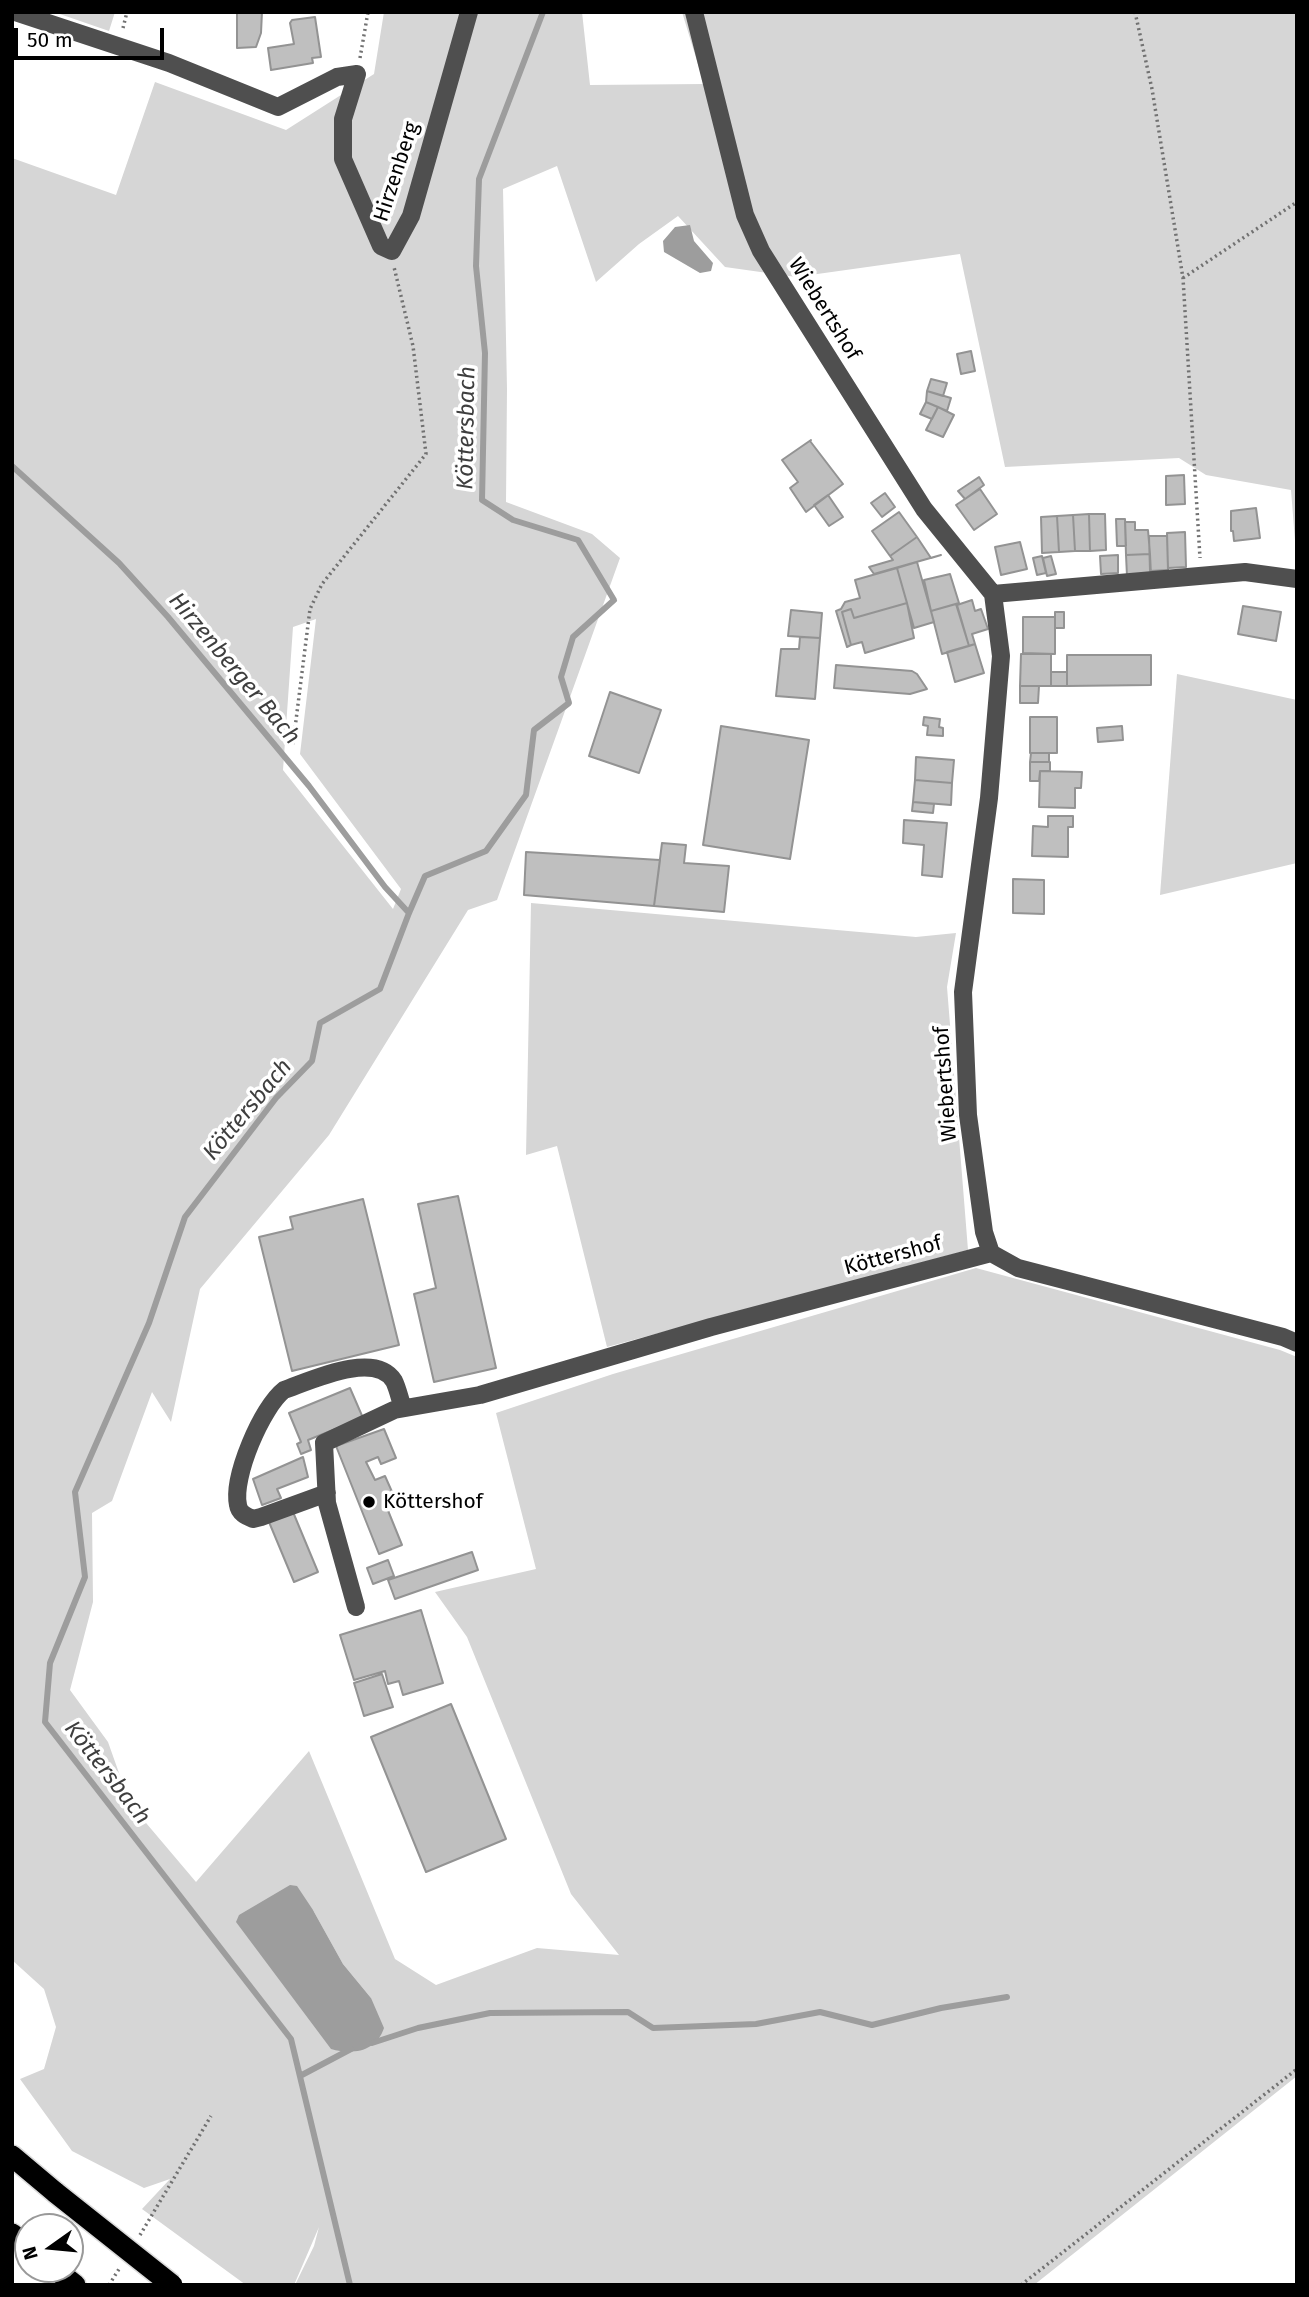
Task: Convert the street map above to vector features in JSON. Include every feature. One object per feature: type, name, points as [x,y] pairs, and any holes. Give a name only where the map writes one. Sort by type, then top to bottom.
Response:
[{"type":"highway","points":[[12,2157],[172,2285]]},
{"type":"street","points":[[15,12],[169,63],[278,107],[337,76],[357,74]]},
{"type":"street","name":"Hirzenberg","points":[[357,74],[343,118],[343,159],[381,246],[392,251],[411,216],[469,12]]},
{"type":"street","name":"Wiebertshof","points":[[694,12],[745,215],[761,251],[924,509],[993,593],[1001,656],[989,798],[963,992],[968,1115],[984,1233],[991,1253]]},
{"type":"street","points":[[993,593],[1245,572],[1297,579]]},
{"type":"street","points":[[991,1253],[1018,1268],[1283,1337],[1297,1343]]},
{"type":"street","name":"Köttershof","points":[[356,1607],[327,1503],[324,1443],[394,1410],[480,1395],[711,1327],[991,1253]]},
{"type":"street","points":[[327,1493],[253,1519],[241,1512],[237,1487],[251,1441],[277,1396],[284,1390],[340,1371],[368,1367],[379,1369],[394,1381],[402,1408]]},
{"type":"path","points":[[357,74],[368,12]]},
{"type":"path","points":[[1135,12],[1152,89],[1183,278],[1201,577]]},
{"type":"path","points":[[1183,278],[1297,202]]},
{"type":"path","points":[[293,744],[310,610],[323,584],[426,454],[413,346],[395,278],[392,251]]},
{"type":"path","points":[[1021,2285],[1297,2069]]},
{"type":"path","points":[[142,2231],[211,2116]]},
{"type":"shaded area","points":[[54,12],[115,12],[109,31]]},
{"type":"shaded area","points":[[384,12],[582,12],[590,85],[704,84],[682,12],[1297,12],[1297,566],[1291,490],[1206,475],[1179,458],[1005,467],[960,254],[796,277],[725,267],[678,216],[639,244],[596,282],[557,166],[503,189],[506,502],[592,534],[620,558],[497,900],[468,910],[329,1135],[200,1289],[171,1422],[152,1392],[112,1501],[92,1513],[93,1602],[70,1690],[108,1742],[130,1804],[196,1882],[309,1751],[395,1959],[436,1985],[537,1948],[619,1955],[571,1894],[467,1637],[435,1592],[536,1569],[496,1413],[613,1374],[976,1268],[1280,1350],[1297,1357],[1297,2076],[1034,2285],[295,2285],[314,2246],[319,2227],[294,2285],[246,2285],[142,2209],[170,2179],[144,2188],[72,2151],[20,2079],[44,2069],[56,2027],[44,1989],[12,1960],[12,158],[116,195],[155,82],[286,130],[374,74]],"holes":[[[316,619],[300,754],[401,889],[393,909],[283,770],[293,627]],[[313,1910],[343,1964],[371,1998],[347,2053]]]},
{"type":"shaded area","points":[[690,225],[694,241],[713,263],[711,271],[700,273],[664,252],[663,241],[675,227]]},
{"type":"shaded area","points":[[1177,674],[1297,700],[1297,863],[1160,895]]},
{"type":"shaded area","points":[[531,903],[916,937],[956,933],[947,987],[968,1250],[607,1347],[557,1146],[526,1155]]},
{"type":"shaded area","points":[[290,1885],[297,1886],[343,1964],[371,1998],[384,2028],[370,2047],[347,2052],[331,2049],[236,1922],[239,1915]]},
{"type":"building","points":[[237,12],[262,12],[261,33],[256,47],[237,48]]},
{"type":"building","points":[[315,17],[321,57],[312,58],[313,63],[271,70],[268,48],[294,44],[290,23],[292,20]]},
{"type":"building","points":[[971,351],[975,371],[961,374],[957,354]]},
{"type":"building","points":[[931,379],[947,383],[943,396],[927,391]]},
{"type":"building","points":[[927,391],[951,398],[947,411],[926,402]]},
{"type":"building","points":[[926,402],[938,407],[932,419],[920,414]]},
{"type":"building","points":[[938,407],[954,415],[943,437],[926,430]]},
{"type":"building","points":[[811,440],[843,484],[806,512],[790,488],[798,482],[782,460]]},
{"type":"building","points":[[1184,475],[1185,504],[1166,505],[1166,476]]},
{"type":"building","points":[[979,477],[984,485],[965,499],[958,491]]},
{"type":"building","points":[[980,489],[997,514],[974,530],[956,505]]},
{"type":"building","points":[[885,493],[895,507],[882,517],[871,503]]},
{"type":"building","points":[[828,495],[843,517],[829,526],[814,505]]},
{"type":"building","points":[[1256,508],[1260,538],[1234,541],[1231,511]]},
{"type":"building","points":[[899,512],[917,537],[890,556],[872,531]]},
{"type":"building","points":[[1089,514],[1105,514],[1106,550],[1090,551]]},
{"type":"building","points":[[1089,514],[1090,551],[1075,551],[1073,515]]},
{"type":"building","points":[[1073,515],[1075,551],[1059,552],[1057,516]]},
{"type":"building","points":[[1057,516],[1059,552],[1042,553],[1041,517]]},
{"type":"building","points":[[1116,519],[1125,519],[1126,546],[1117,546]]},
{"type":"building","points":[[1125,522],[1135,522],[1135,530],[1148,530],[1150,554],[1126,555]]},
{"type":"building","points":[[1185,532],[1186,567],[1168,568],[1167,533]]},
{"type":"building","points":[[1149,536],[1167,536],[1168,570],[1150,571]]},
{"type":"building","points":[[917,537],[931,558],[874,574],[869,567],[893,560],[890,556]]},
{"type":"building","points":[[1020,542],[1027,569],[1001,575],[995,547]]},
{"type":"building","points":[[1150,554],[1151,575],[1127,576],[1126,555]]},
{"type":"building","points":[[1118,555],[1118,573],[1101,574],[1100,556]]},
{"type":"building","points":[[1042,556],[1046,573],[1037,575],[1033,558]]},
{"type":"building","points":[[1051,556],[1056,574],[1047,576],[1043,558]]},
{"type":"building","points":[[917,562],[934,622],[914,628],[897,568]]},
{"type":"building","points":[[897,568],[907,603],[854,618],[851,609],[842,612],[851,645],[847,647],[836,611],[841,609],[845,602],[860,598],[855,580]]},
{"type":"building","points":[[950,574],[959,603],[931,611],[924,580]]},
{"type":"building","points":[[972,600],[975,611],[981,609],[988,629],[972,634],[975,644],[969,646],[957,605]]},
{"type":"building","points":[[907,603],[914,638],[865,653],[862,642],[851,645],[842,612],[851,609],[854,618]]},
{"type":"building","points":[[956,604],[969,646],[942,654],[931,611]]},
{"type":"building","points":[[1243,606],[1281,612],[1276,641],[1238,634]]},
{"type":"building","points":[[791,610],[822,613],[820,638],[788,636]]},
{"type":"building","points":[[1055,612],[1064,612],[1064,628],[1055,628]]},
{"type":"building","points":[[1023,617],[1055,617],[1055,654],[1023,653]]},
{"type":"building","points":[[800,637],[820,638],[815,699],[776,696],[781,649],[799,649]]},
{"type":"building","points":[[975,644],[984,673],[955,682],[947,652]]},
{"type":"building","points":[[1021,654],[1051,654],[1051,686],[1020,686]]},
{"type":"building","points":[[1067,655],[1151,655],[1151,685],[1067,686]]},
{"type":"building","points":[[836,665],[912,671],[927,689],[910,694],[834,688]]},
{"type":"building","points":[[1051,672],[1067,672],[1067,686],[1051,686]]},
{"type":"building","points":[[1020,686],[1039,686],[1038,703],[1020,703]]},
{"type":"building","points":[[610,692],[661,710],[639,773],[589,756]]},
{"type":"building","points":[[924,717],[940,719],[939,727],[943,728],[943,736],[927,735],[928,726],[923,725]]},
{"type":"building","points":[[1030,717],[1057,717],[1057,753],[1030,753]]},
{"type":"building","points":[[721,726],[809,740],[790,859],[703,845]]},
{"type":"building","points":[[1122,726],[1123,740],[1098,742],[1097,728]]},
{"type":"building","points":[[1031,753],[1049,753],[1049,762],[1030,762]]},
{"type":"building","points":[[916,757],[954,760],[952,783],[915,780]]},
{"type":"building","points":[[1030,762],[1050,762],[1050,771],[1040,771],[1039,781],[1030,781]]},
{"type":"building","points":[[1040,771],[1082,772],[1081,788],[1075,788],[1075,808],[1039,807]]},
{"type":"building","points":[[915,780],[952,783],[951,805],[913,802]]},
{"type":"building","points":[[913,802],[934,804],[933,813],[912,811]]},
{"type":"building","points":[[1048,816],[1073,816],[1073,827],[1068,827],[1068,857],[1032,856],[1033,826],[1048,827]]},
{"type":"building","points":[[904,820],[947,823],[942,877],[922,875],[924,845],[903,843]]},
{"type":"building","points":[[662,843],[686,845],[684,863],[729,866],[724,912],[654,906]]},
{"type":"building","points":[[526,852],[660,860],[654,906],[524,895]]},
{"type":"building","points":[[1013,879],[1044,880],[1044,914],[1013,913]]},
{"type":"building","points":[[458,1196],[496,1368],[434,1382],[414,1294],[436,1288],[418,1204]]},
{"type":"building","points":[[363,1199],[399,1345],[292,1371],[259,1237],[293,1229],[290,1217]]},
{"type":"building","points":[[350,1388],[363,1418],[308,1440],[311,1450],[301,1454],[297,1444],[301,1442],[289,1413]]},
{"type":"building","points":[[384,1429],[396,1458],[381,1464],[378,1457],[366,1462],[375,1480],[385,1476],[397,1503],[387,1508],[402,1545],[379,1554],[336,1446]]},
{"type":"building","points":[[303,1457],[308,1477],[277,1489],[281,1498],[262,1505],[253,1479]]},
{"type":"building","points":[[293,1512],[318,1572],[294,1582],[269,1522]]},
{"type":"building","points":[[472,1552],[478,1570],[395,1599],[388,1580]]},
{"type":"building","points":[[388,1560],[394,1576],[373,1584],[367,1568]]},
{"type":"building","points":[[421,1610],[443,1683],[403,1695],[399,1681],[388,1684],[385,1671],[354,1680],[340,1635]]},
{"type":"building","points":[[382,1674],[393,1707],[364,1716],[354,1683]]},
{"type":"building","points":[[451,1704],[506,1839],[426,1872],[371,1737]]},
{"type":"waterway","name":"Köttersbach","points":[[350,2285],[291,2039],[45,1722],[50,1663],[85,1577],[75,1492],[149,1323],[185,1217],[276,1098],[312,1061],[320,1023],[380,989],[425,876],[486,851],[526,795],[534,730],[569,703],[561,677],[573,637],[614,600],[578,540],[513,520],[482,500],[485,353],[476,266],[479,179],[543,12]]},
{"type":"waterway","name":"Hirzenberger Bach","points":[[12,466],[119,563],[168,617],[309,786],[385,887],[409,913]]},
{"type":"waterway","points":[[372,2043],[418,2028],[490,2013],[628,2012],[653,2028],[756,2024],[820,2012],[872,2025],[941,2008],[1007,1997]]},
{"type":"waterway","points":[[300,2076],[351,2049]]},
{"type":"place","name":"Köttershof","points":[[369,1502]]}]
